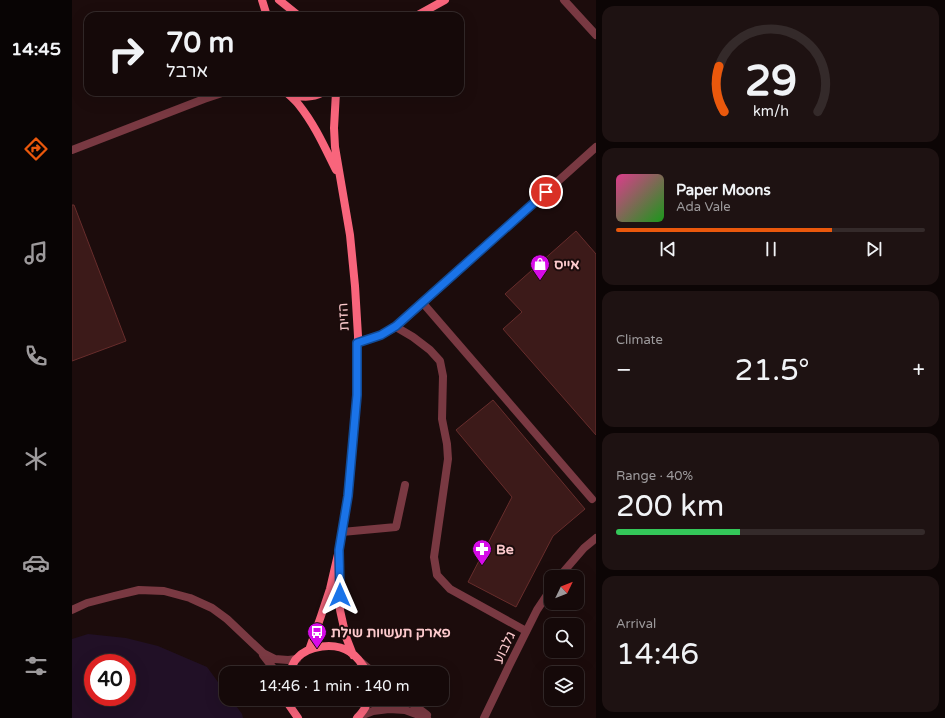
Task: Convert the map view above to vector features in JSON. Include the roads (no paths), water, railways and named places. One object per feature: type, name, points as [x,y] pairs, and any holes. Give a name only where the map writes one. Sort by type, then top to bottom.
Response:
[{"type":"street","points":[[262,0],[266,12]]},
{"type":"street","points":[[279,0],[294,12]]},
{"type":"street","points":[[423,12],[445,0]]},
{"type":"street","points":[[564,0],[596,35]]},
{"type":"street","points":[[204,99],[209,96]]},
{"type":"street","points":[[72,150],[213,96]]},
{"type":"street","name":"הזית","points":[[291,96],[299,104],[310,121],[340,178]]},
{"type":"street","points":[[301,96],[316,96]]},
{"type":"street","name":"הזית","points":[[309,650],[330,589],[339,550],[348,496],[357,395],[355,293],[350,235],[335,147],[334,128],[336,96]]},
{"type":"street","points":[[357,343],[381,335],[396,326],[596,147]]},
{"type":"street","points":[[422,302],[592,499]]},
{"type":"street","points":[[396,326],[430,350],[440,361],[443,376],[442,419],[447,444],[448,459],[434,557],[437,575],[450,589],[526,631]]},
{"type":"street","points":[[342,532],[396,527],[405,485]]},
{"type":"street","points":[[565,570],[584,548],[596,538]]},
{"type":"street","name":"הזית","points":[[339,550],[340,610],[346,637],[354,655]]},
{"type":"street","points":[[72,610],[87,603],[139,590],[164,591],[190,598],[212,608],[227,619],[264,653],[275,659],[297,659]]},
{"type":"street","name":"גלבוע","points":[[484,718],[526,631],[544,600]]},
{"type":"street","points":[[253,644],[271,666]]},
{"type":"street","points":[[293,666],[297,659],[309,650],[323,646],[337,647],[350,652],[366,666]]},
{"type":"street","points":[[361,662],[363,666]]},
{"type":"street","points":[[289,706],[292,718]]},
{"type":"street","points":[[290,706],[298,718]]},
{"type":"street","points":[[357,718],[366,706]]},
{"type":"street","points":[[415,706],[431,718]]},
{"type":"street","points":[[357,718],[373,711],[389,709],[405,710],[427,718]]},
{"type":"place","name":"אייס","points":[[540,281]]},
{"type":"place","name":"Be","points":[[482,566]]},
{"type":"place","name":"פארק תעשיות שילת","points":[[317,649]]}]
